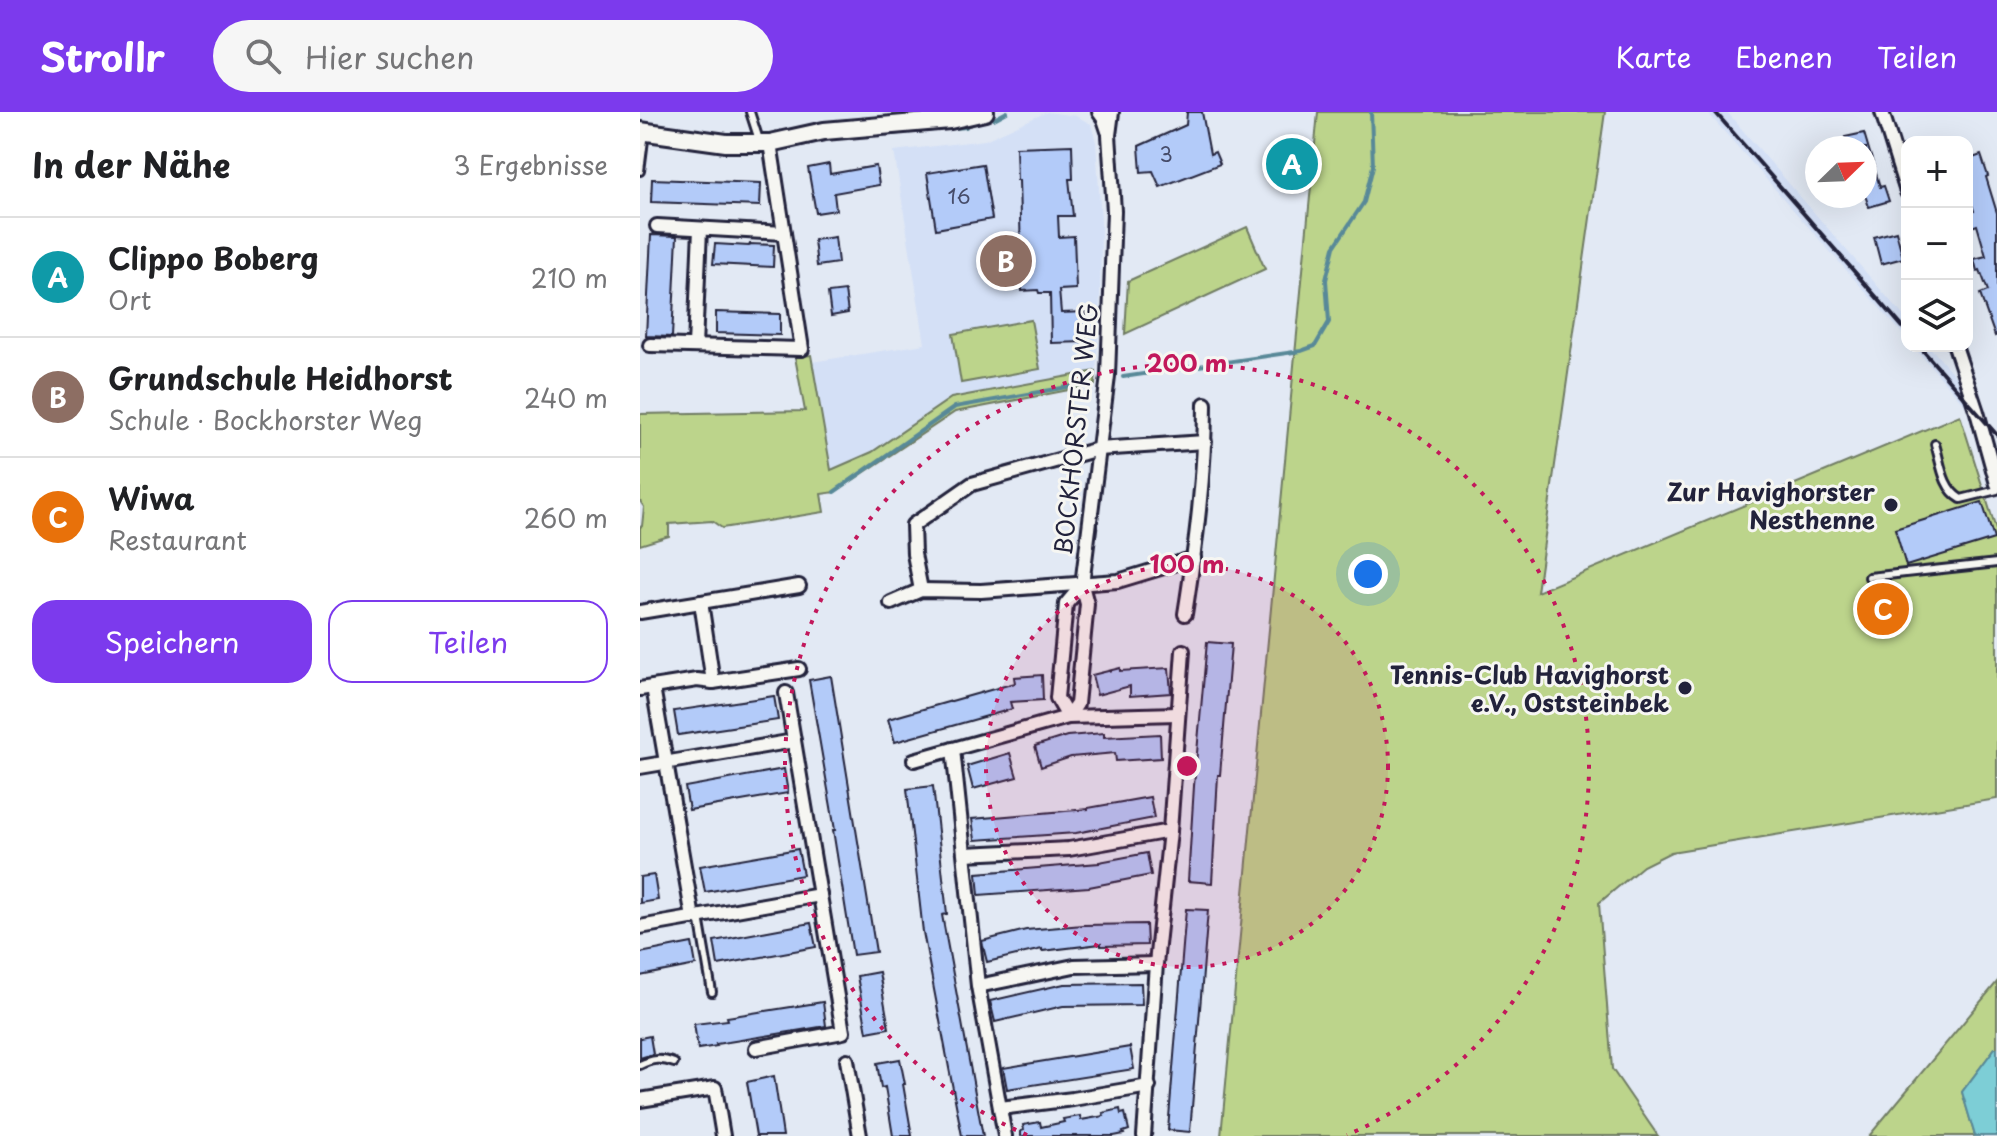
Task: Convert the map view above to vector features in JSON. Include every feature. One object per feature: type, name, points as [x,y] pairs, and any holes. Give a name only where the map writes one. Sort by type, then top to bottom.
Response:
[{"type":"street","points":[[643,132],[726,143],[765,143],[824,131],[950,120],[985,112]]},
{"type":"street","name":"BOCKHORSTER WEG","points":[[1099,112],[1109,135]]},
{"type":"street","name":"BOCKHORSTER WEG","points":[[1082,585],[1066,604],[1057,698],[1068,717],[1077,704],[1087,604],[1082,585],[1108,376],[1114,211],[1109,135],[1112,112]]},
{"type":"street","points":[[1882,112],[1901,173]]},
{"type":"street","points":[[650,345],[802,349],[784,233],[765,143]]},
{"type":"street","points":[[657,226],[784,233]]},
{"type":"street","points":[[695,346],[700,229]]},
{"type":"street","points":[[1957,352],[1997,484]]},
{"type":"street","points":[[1185,614],[1194,558],[1205,442],[1205,404]]},
{"type":"street","points":[[921,590],[914,554],[913,525],[972,484],[1098,449],[1205,442]]},
{"type":"street","points":[[891,603],[921,590],[981,591],[1118,581],[1194,558]]},
{"type":"street","points":[[640,612],[799,586]]},
{"type":"street","points":[[701,602],[713,682]]},
{"type":"street","points":[[1144,1136],[1183,651]]},
{"type":"street","points":[[696,918],[666,763],[646,688],[799,669]]},
{"type":"street","points":[[756,1048],[843,1032],[786,693]]},
{"type":"street","points":[[914,760],[1068,717],[1177,714]]},
{"type":"street","points":[[640,767],[794,741]]},
{"type":"street","points":[[953,749],[978,986],[1005,1136]]},
{"type":"street","points":[[965,854],[1069,849],[1170,831]]},
{"type":"street","points":[[640,927],[820,895]]},
{"type":"street","points":[[978,986],[1074,966],[1156,964]]},
{"type":"street","points":[[847,1060],[860,1136]]},
{"type":"street","points":[[1000,1108],[1149,1086]]},
{"type":"street","points":[[640,1100],[715,1088],[723,1136]]},
{"type":"lane","points":[[750,112],[765,143]]},
{"type":"lane","points":[[640,171],[643,132]]},
{"type":"lane","points":[[1935,444],[1946,484],[1953,494],[1961,499],[1997,490]]},
{"type":"lane","points":[[1869,577],[1997,563]]},
{"type":"lane","points":[[696,918],[712,992]]},
{"type":"lane","points":[[640,1065],[662,1059],[674,1063]]},
{"type":"shaded area","points":[[1047,112],[1076,116],[1091,124],[1096,142],[1101,222],[1096,371],[951,398],[872,452],[831,471],[812,362],[925,344],[894,151],[985,140]]},
{"type":"shaded area","points":[[1707,112],[1727,112],[1805,202],[1805,208],[1810,208],[1901,313],[1901,332]]},
{"type":"shaded area","points":[[1918,352],[1934,352],[1967,390],[1972,413]]},
{"type":"green space","points":[[1318,112],[1605,112],[1537,592],[1960,415],[1997,533],[1997,799],[1671,852],[1643,866],[1599,903],[1612,1069],[1658,1136],[1221,1136]]},
{"type":"green space","points":[[1247,227],[1265,269],[1125,334],[1128,281]]},
{"type":"green space","points":[[1031,320],[1040,369],[961,383],[953,334]]},
{"type":"green space","points":[[811,355],[831,470],[872,452],[951,398],[1096,371],[1095,385],[955,412],[835,492],[821,494],[824,512],[722,528],[712,521],[669,524],[669,536],[640,545],[644,507],[640,501],[640,414],[805,411],[795,357]]},
{"type":"green space","points":[[1997,982],[1997,1048],[1962,1092],[1975,1136],[1869,1136]]},
{"type":"water","points":[[1995,1048],[1997,1136],[1975,1136],[1962,1092]]},
{"type":"building","points":[[1187,112],[1202,112],[1210,154],[1215,152],[1220,164],[1160,187],[1153,171],[1141,172],[1139,146],[1186,125]]},
{"type":"building","points":[[1072,145],[1073,179],[1069,179],[1073,216],[1058,216],[1059,237],[1074,236],[1076,289],[1059,290],[1061,313],[1085,312],[1086,342],[1051,343],[1050,293],[1022,291],[1016,147]]},
{"type":"building","points":[[1287,146],[1302,148],[1298,181],[1283,180]]},
{"type":"building","points":[[1981,155],[1997,213],[1995,336],[1980,294],[1988,291],[1974,259],[1986,256],[1977,225],[1973,226],[1973,158]]},
{"type":"building","points":[[829,164],[830,174],[876,166],[879,185],[834,193],[836,210],[816,213],[808,168]]},
{"type":"building","points":[[983,164],[992,219],[936,229],[927,173]]},
{"type":"building","points":[[1877,177],[1880,187],[1884,186],[1889,201],[1877,205]]},
{"type":"building","points":[[652,179],[761,183],[760,206],[651,202]]},
{"type":"building","points":[[1896,231],[1901,259],[1881,264],[1874,237]]},
{"type":"building","points":[[651,235],[677,236],[672,337],[646,336]]},
{"type":"building","points":[[835,237],[838,263],[817,266],[814,240]]},
{"type":"building","points":[[715,244],[774,245],[773,267],[713,264]]},
{"type":"building","points":[[845,291],[848,313],[831,316],[828,293]]},
{"type":"building","points":[[716,312],[780,314],[780,335],[716,333]]},
{"type":"building","points":[[1982,502],[1994,539],[1906,566],[1895,529]]},
{"type":"building","points":[[1207,642],[1231,644],[1218,775],[1212,883],[1188,881]]},
{"type":"building","points":[[1120,668],[1120,671],[1169,668],[1171,693],[1130,696],[1130,686],[1097,695],[1092,675]]},
{"type":"building","points":[[1042,675],[1043,700],[1010,702],[1012,709],[895,742],[888,719],[1015,683],[1014,677]]},
{"type":"building","points":[[831,676],[876,952],[853,955],[809,680]]},
{"type":"building","points":[[774,696],[778,720],[678,735],[674,711]]},
{"type":"building","points":[[1104,733],[1104,737],[1160,734],[1161,758],[1116,761],[1115,753],[1071,757],[1041,767],[1035,746],[1067,736]]},
{"type":"building","points":[[1010,753],[1017,777],[973,789],[967,766]]},
{"type":"building","points":[[784,769],[788,793],[689,810],[685,787]]},
{"type":"building","points":[[933,786],[947,914],[942,915],[983,1136],[962,1136],[923,932],[907,789]]},
{"type":"building","points":[[1150,797],[1154,818],[1076,833],[975,840],[972,819],[1088,809]]},
{"type":"building","points":[[798,849],[803,875],[705,892],[700,866]]},
{"type":"building","points":[[1147,853],[1151,875],[1089,887],[979,895],[977,873],[1099,863]]},
{"type":"building","points":[[654,875],[658,900],[640,903],[640,877]]},
{"type":"building","points":[[1186,909],[1208,910],[1190,1132],[1168,1130]]},
{"type":"building","points":[[811,923],[816,947],[718,965],[714,941]]},
{"type":"building","points":[[1146,924],[1147,945],[1101,944],[1042,949],[987,962],[982,941],[1026,930]]},
{"type":"building","points":[[692,943],[696,965],[640,976],[640,953]]},
{"type":"building","points":[[879,972],[889,1028],[867,1032],[857,976]]},
{"type":"building","points":[[1141,983],[1142,1005],[1063,1006],[995,1022],[990,1001],[1064,984]]},
{"type":"building","points":[[823,1002],[826,1026],[698,1049],[694,1024]]},
{"type":"building","points":[[650,1036],[653,1054],[640,1058],[640,1038]]},
{"type":"building","points":[[1130,1047],[1134,1069],[1007,1089],[1003,1068]]},
{"type":"building","points":[[900,1059],[912,1136],[893,1136],[885,1087],[881,1088],[877,1063]]},
{"type":"building","points":[[774,1076],[783,1136],[756,1136],[747,1082]]},
{"type":"building","points":[[1120,1109],[1121,1114],[1125,1113],[1129,1130],[1124,1134],[1021,1136],[1023,1125],[1040,1122],[1041,1127],[1080,1116],[1081,1120],[1104,1116],[1103,1113]]},
{"type":"waterway","points":[[994,119],[1007,112]]},
{"type":"waterway","points":[[1123,377],[1301,351],[1315,346],[1329,322],[1326,280],[1334,247],[1364,202],[1373,166],[1371,112]]},
{"type":"waterway","points":[[889,134],[966,127]]},
{"type":"waterway","points":[[834,492],[955,407],[1090,383]]},
{"type":"railway","points":[[1715,112],[1901,325]]},
{"type":"railway","points":[[1924,352],[1997,435]]},
{"type":"place","name":"Clippo Boberg","points":[[1292,164]]},
{"type":"place","name":"Grundschule Heidhorst","points":[[1006,261]]},
{"type":"place","name":"Zur Havighorster Nesthenne","points":[[1891,505]]},
{"type":"place","name":"Wiwa","points":[[1883,609]]},
{"type":"place","name":"Tennis-Club Havighorst e.V., Oststeinbek","points":[[1685,688]]}]
